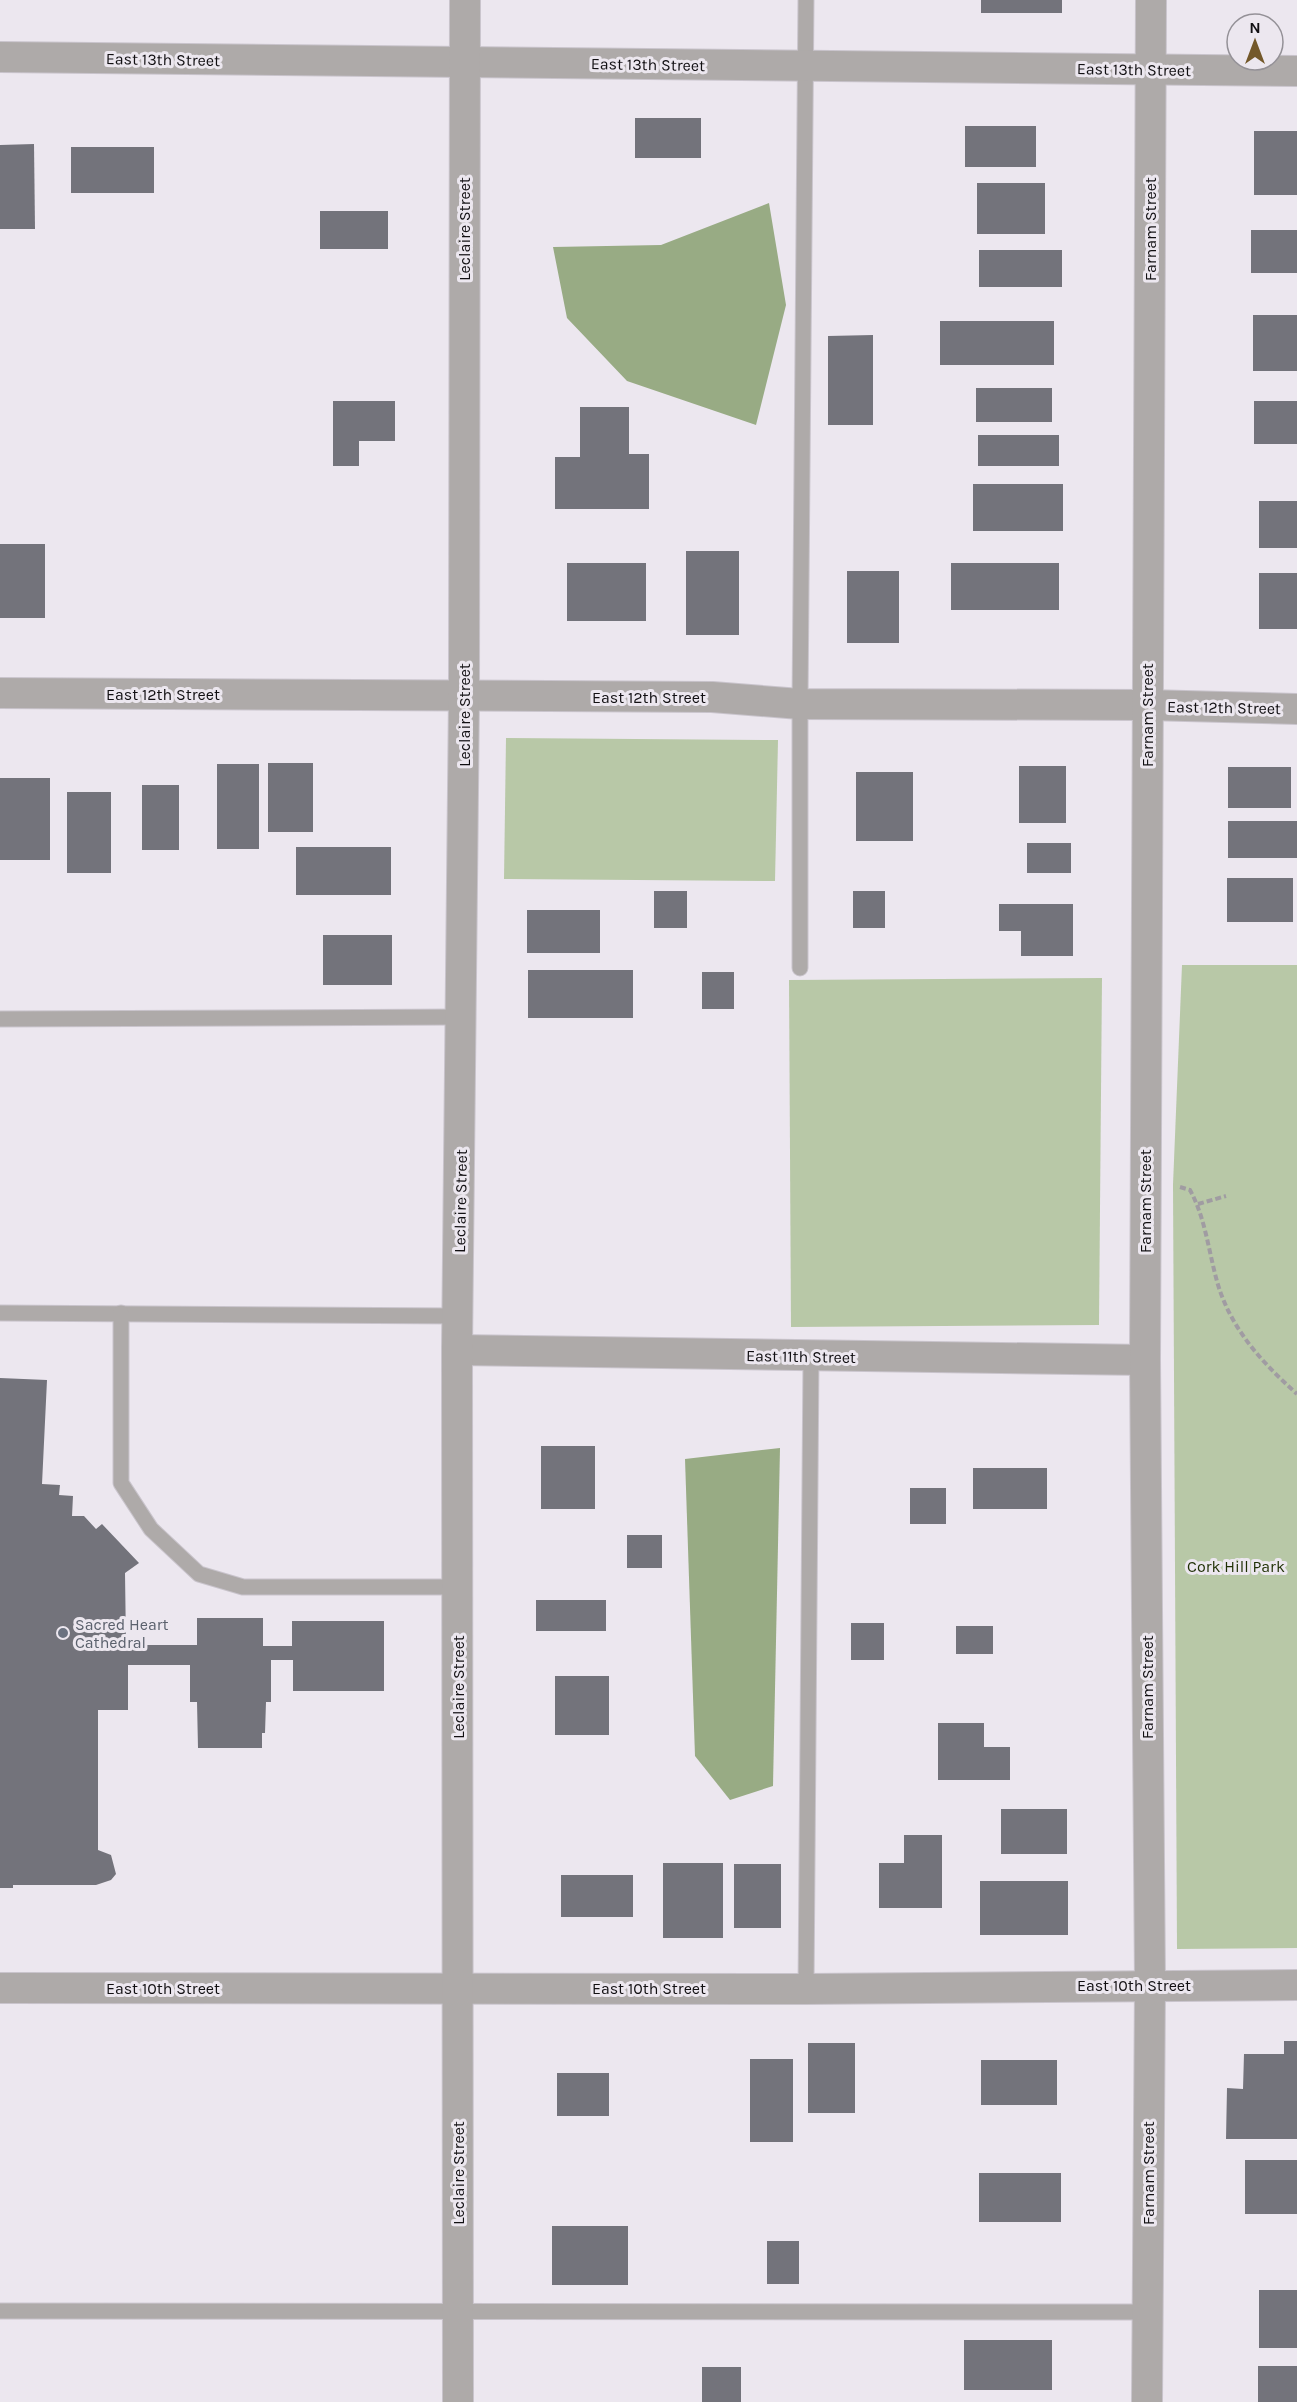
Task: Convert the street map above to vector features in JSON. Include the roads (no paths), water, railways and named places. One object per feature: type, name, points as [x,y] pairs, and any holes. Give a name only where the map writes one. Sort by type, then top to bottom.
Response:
[{"type":"street","name":"Leclaire Street","points":[[458,2402],[457,1350],[464,696],[465,0]]},
{"type":"street","name":"Farnam Street","points":[[1147,2402],[1150,1984],[1145,1360],[1151,0]]},
{"type":"street","name":"East 13th Street","points":[[0,57],[1297,71]]},
{"type":"street","name":"East 12th Street","points":[[0,693],[712,697],[800,704],[1147,705],[1297,709]]},
{"type":"street","name":"East 11th Street","points":[[457,1350],[811,1357],[1145,1360]]},
{"type":"street","name":"East 10th Street","points":[[0,1988],[806,1989],[1297,1984]]},
{"type":"lane","points":[[800,968],[806,0]]},
{"type":"lane","points":[[0,1019],[462,1017]]},
{"type":"lane","points":[[0,1313],[458,1316]]},
{"type":"lane","points":[[121,1313],[121,1483],[150,1528],[199,1574],[243,1587],[458,1587]]},
{"type":"lane","points":[[806,1989],[811,1357]]},
{"type":"lane","points":[[0,2311],[1147,2312]]},
{"type":"place","name":"Sacred Heart Cathedral","points":[[63,1633]]},
{"type":"park label","name":"Cork Hill Park","points":[[1236,1566]]}]
